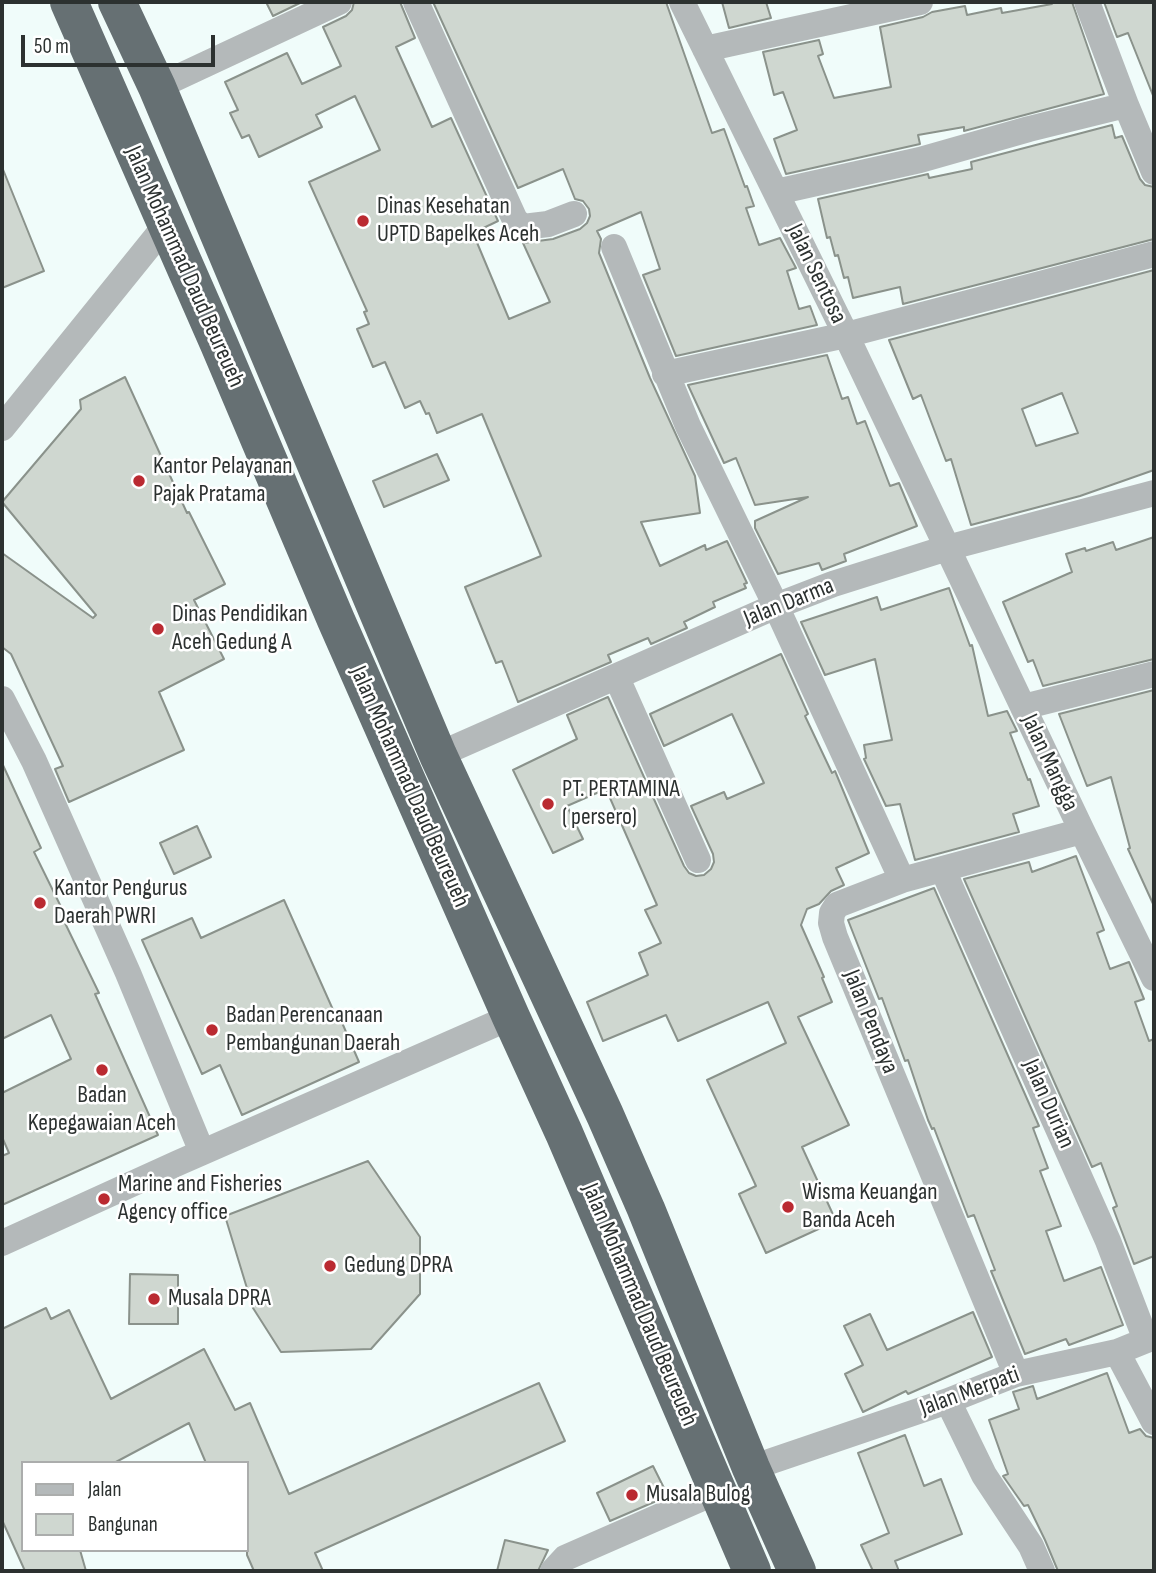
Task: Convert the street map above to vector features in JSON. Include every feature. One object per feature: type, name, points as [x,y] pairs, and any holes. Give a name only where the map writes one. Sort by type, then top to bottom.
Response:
[{"type":"highway","name":"Jalan Mohammad Daud Beureueh","points":[[69,2],[336,620],[564,1133],[752,1571]]},
{"type":"highway","name":"Jalan Mohammad Daud Beureueh","points":[[117,2],[157,88],[438,755],[646,1209],[751,1468],[797,1571]]},
{"type":"street","points":[[157,88],[339,2]]},
{"type":"street","points":[[415,2],[515,220],[523,227],[548,224],[574,214]]},
{"type":"street","name":"Jalan Sentosa","points":[[682,2],[846,335],[947,548]]},
{"type":"street","points":[[705,49],[920,2]]},
{"type":"street","points":[[1087,2],[1154,172]]},
{"type":"street","points":[[776,192],[920,160],[1126,105]]},
{"type":"street","points":[[2,428],[166,225]]},
{"type":"street","points":[[614,247],[666,374],[902,880]]},
{"type":"street","points":[[666,374],[846,335],[1154,254]]},
{"type":"street","name":"Jalan Darma","points":[[438,755],[776,606],[833,584],[947,548],[1154,493]]},
{"type":"street","name":"Jalan Mangga","points":[[947,548],[1154,978]]},
{"type":"street","points":[[1023,707],[1154,674]]},
{"type":"street","points":[[617,678],[698,860]]},
{"type":"street","points":[[2,699],[34,761],[202,1152]]},
{"type":"street","name":"Jalan Pendaya","points":[[1016,1374],[831,923],[832,914],[837,905],[902,880],[1082,831]]},
{"type":"street","name":"Jalan Durian","points":[[943,870],[1150,1339]]},
{"type":"street","points":[[2,1243],[511,1017]]},
{"type":"street","name":"Jalan Merpati","points":[[751,1468],[948,1401],[1016,1374],[1117,1352],[1150,1339]]},
{"type":"street","points":[[1117,1352],[1154,1422]]},
{"type":"street","points":[[948,1401],[984,1475],[1031,1546],[1042,1571]]},
{"type":"street","points":[[553,1571],[565,1558],[718,1491]]},
{"type":"building","points":[[266,2],[302,2],[273,16]]},
{"type":"building","points":[[354,2],[400,2],[415,38],[396,47],[432,127],[451,118],[498,221],[473,233],[509,319],[550,302],[523,243],[553,239],[580,229],[587,223],[589,209],[583,201],[575,199],[563,169],[518,188],[433,2],[666,2],[712,133],[724,129],[745,187],[747,186],[754,206],[746,208],[759,245],[780,238],[796,268],[787,271],[799,309],[810,306],[817,325],[676,356],[643,275],[660,269],[641,212],[597,231],[601,239],[599,253],[650,378],[695,476],[700,513],[641,522],[660,566],[705,545],[706,550],[727,541],[747,583],[744,584],[746,588],[713,602],[715,607],[684,622],[687,628],[651,644],[648,638],[608,655],[611,662],[518,702],[502,661],[496,663],[465,587],[541,556],[482,414],[437,433],[429,413],[426,414],[420,401],[405,408],[385,362],[373,367],[357,329],[369,324],[364,312],[367,311],[309,182],[380,150],[355,96],[316,115],[322,127],[259,157],[249,135],[242,138],[230,113],[238,110],[225,82],[287,53],[302,84],[341,66],[323,27],[346,16],[352,10]]},
{"type":"building","points":[[722,2],[766,2],[771,18],[729,28]]},
{"type":"building","points":[[1051,2],[1072,2],[1104,94],[964,131],[964,127],[918,135],[920,144],[786,174],[774,139],[797,130],[783,92],[774,95],[763,52],[819,40],[823,54],[818,56],[834,98],[891,87],[880,27],[965,6],[967,15],[1001,8],[1002,13],[1052,4]]},
{"type":"building","points":[[1104,2],[1154,2],[1154,98],[1128,33],[1117,37]]},
{"type":"building","points":[[1112,125],[1115,138],[1122,136],[1140,179],[1145,185],[1154,187],[1154,239],[903,304],[900,287],[853,298],[848,277],[844,278],[838,255],[835,256],[830,237],[827,238],[818,199],[928,174],[929,178],[972,169],[971,162]]},
{"type":"building","points":[[2,167],[44,271],[2,288]]},
{"type":"building","points":[[1154,270],[1154,470],[1080,496],[971,525],[951,459],[946,461],[921,395],[913,399],[889,340]],"holes":[[[1062,393],[1078,433],[1036,446],[1022,409]]]},
{"type":"building","points":[[827,355],[842,399],[848,397],[857,424],[865,421],[890,486],[899,483],[917,526],[844,554],[846,561],[822,570],[819,563],[778,574],[755,528],[755,521],[808,497],[755,505],[736,458],[724,463],[688,385]]},
{"type":"building","points":[[125,377],[187,513],[189,512],[225,584],[194,600],[224,659],[159,692],[184,750],[69,802],[55,769],[63,766],[11,654],[2,647],[2,553],[93,618],[96,615],[2,502],[81,409],[80,400]]},
{"type":"building","points":[[437,454],[449,480],[384,507],[373,481]]},
{"type":"building","points":[[1154,537],[1154,659],[1043,686],[1033,660],[1028,662],[1003,602],[1072,572],[1066,554],[1113,542],[1116,550]]},
{"type":"building","points":[[949,588],[970,646],[972,645],[988,716],[1007,711],[1017,731],[1010,733],[1039,806],[1013,814],[1019,832],[915,860],[900,804],[886,806],[864,759],[864,745],[892,740],[875,659],[825,675],[801,622],[877,597],[881,610]]},
{"type":"building","points":[[781,654],[808,714],[805,716],[832,773],[835,771],[869,853],[836,868],[844,885],[831,891],[819,904],[807,909],[801,925],[832,1002],[798,1017],[849,1125],[802,1147],[836,1221],[766,1253],[739,1194],[756,1186],[707,1080],[786,1043],[768,1002],[678,1041],[666,1015],[603,1041],[587,1002],[648,975],[639,953],[661,943],[645,910],[657,905],[606,789],[567,806],[583,839],[553,853],[513,770],[577,739],[567,715],[608,697],[684,866],[689,873],[704,875],[714,862],[713,854],[691,806],[724,792],[727,799],[764,783],[732,714],[664,746],[650,714]]},
{"type":"building","points":[[1154,690],[1154,906],[1128,849],[1130,848],[1111,777],[1087,786],[1059,714]]},
{"type":"building","points":[[2,763],[41,848],[34,852],[67,919],[64,921],[99,993],[95,994],[158,1135],[2,1205],[2,1156],[9,1153],[2,1137],[2,1093],[71,1059],[51,1015],[2,1039]]},
{"type":"building","points":[[197,826],[211,857],[174,874],[160,843]]},
{"type":"building","points":[[1076,856],[1104,930],[1097,933],[1110,969],[1129,962],[1144,999],[1135,1002],[1149,1041],[1154,1039],[1154,1256],[1134,1264],[1113,1208],[1117,1206],[1101,1163],[1092,1167],[964,879],[1029,862],[1032,872]]},
{"type":"building","points":[[934,888],[1039,1126],[1033,1128],[1048,1168],[1040,1171],[1061,1226],[1046,1231],[1064,1281],[1101,1267],[1123,1325],[1069,1345],[1066,1339],[1025,1354],[991,1271],[995,1270],[974,1215],[968,1217],[934,1128],[932,1129],[928,1120],[908,1060],[905,1061],[882,998],[879,999],[848,920]]},
{"type":"building","points":[[284,900],[359,1062],[242,1115],[220,1065],[202,1074],[142,940],[192,918],[201,938]]},
{"type":"building","name":"Gedung DPRA","points":[[368,1161],[420,1237],[420,1294],[371,1349],[281,1352],[253,1308],[225,1216]]},
{"type":"building","name":"Musala DPRA","points":[[130,1274],[178,1275],[178,1324],[129,1324]]},
{"type":"building","points":[[46,1308],[51,1319],[69,1310],[111,1399],[204,1349],[235,1410],[250,1403],[289,1494],[539,1383],[565,1441],[315,1553],[323,1571],[254,1571],[247,1555],[248,1461],[205,1461],[189,1423],[118,1461],[21,1461],[21,1552],[81,1552],[86,1571],[25,1571],[2,1520],[2,1329]]},
{"type":"building","points":[[973,1312],[992,1357],[908,1394],[906,1391],[863,1412],[845,1374],[863,1365],[844,1326],[870,1314],[887,1350]]},
{"type":"building","points":[[1107,1373],[1129,1433],[1140,1429],[1146,1436],[1154,1438],[1154,1571],[1058,1571],[1028,1505],[1024,1506],[1003,1476],[1008,1474],[989,1420],[1019,1409],[1013,1392],[1033,1386],[1037,1399]]},
{"type":"building","points":[[905,1435],[924,1486],[941,1479],[962,1534],[895,1561],[899,1571],[873,1571],[861,1545],[889,1533],[858,1453]]},
{"type":"building","name":"Musala Bulog","points":[[653,1466],[668,1496],[610,1521],[597,1493]]},
{"type":"building","points":[[505,1540],[548,1550],[538,1571],[497,1571]]},
{"type":"place","name":"Dinas Kesehatan UPTD Bapelkes Aceh","points":[[363,221]]},
{"type":"place","name":"Kantor Pelayanan Pajak Pratama","points":[[139,481]]},
{"type":"place","name":"Dinas Pendidikan Aceh Gedung A","points":[[158,629]]},
{"type":"place","name":"PT. PERTAMINA ( persero)","points":[[548,804]]},
{"type":"place","name":"Kantor Pengurus Daerah PWRI","points":[[40,903]]},
{"type":"place","name":"Badan Perencanaan Pembangunan Daerah","points":[[212,1030]]},
{"type":"place","name":"Badan Kepegawaian Aceh","points":[[102,1070]]},
{"type":"place","name":"Marine and Fisheries Agency office","points":[[104,1199]]},
{"type":"place","name":"Wisma Keuangan Banda Aceh","points":[[788,1207]]},
{"type":"place","name":"Gedung DPRA","points":[[330,1266]]},
{"type":"place","name":"Musala DPRA","points":[[154,1299]]},
{"type":"place","name":"Musala Bulog","points":[[632,1495]]}]
